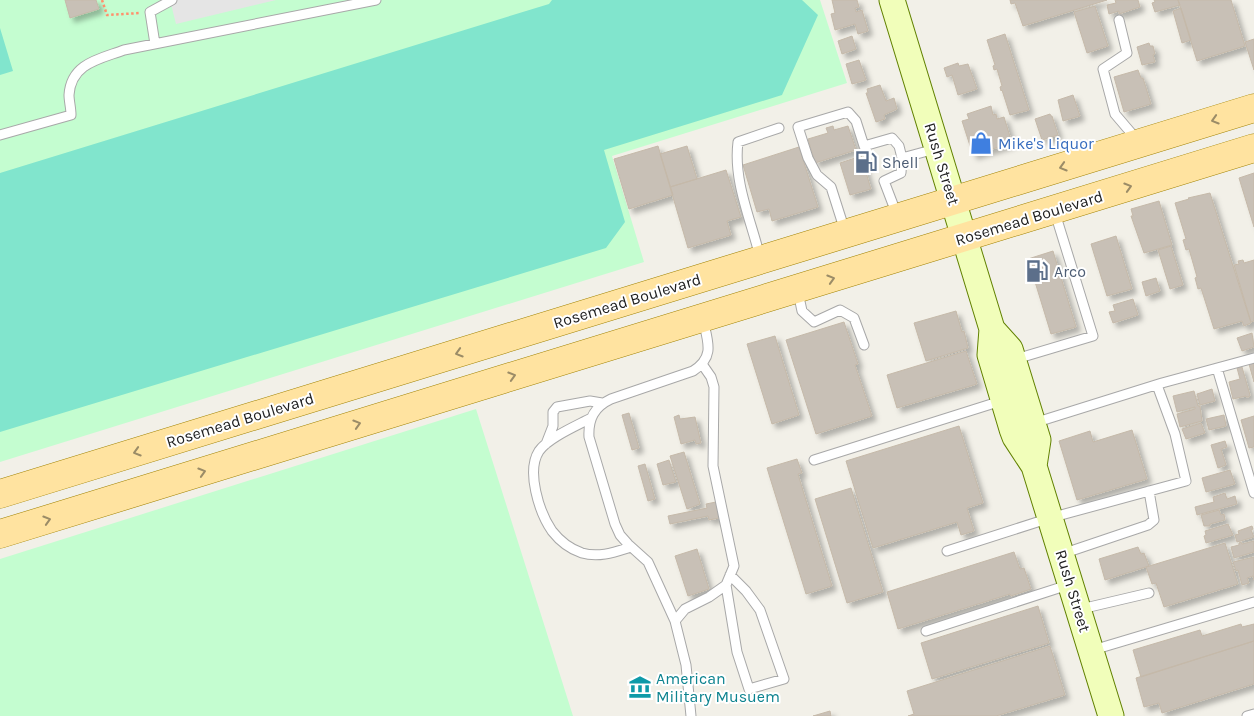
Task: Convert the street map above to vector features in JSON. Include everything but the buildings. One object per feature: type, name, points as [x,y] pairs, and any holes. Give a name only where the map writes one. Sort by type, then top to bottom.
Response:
[{"type":"main road","name":"Rosemead Boulevard","points":[[0,494],[1254,108]]},
{"type":"main road","name":"Rosemead Boulevard","points":[[0,534],[1254,148]]},
{"type":"street","name":"Rush Street","points":[[893,0],[992,329],[990,355],[1004,363],[1023,426]]},
{"type":"street","name":"Rush Street","points":[[1004,363],[1004,400],[1023,426],[1038,440],[1034,466],[1111,716]]},
{"type":"lane","points":[[155,44],[150,12],[172,0]]},
{"type":"lane","points":[[0,135],[71,115],[69,94],[76,74],[85,64],[124,50],[376,0]]},
{"type":"lane","points":[[1119,20],[1127,53],[1103,69],[1115,114],[1140,143]]},
{"type":"lane","points":[[846,234],[831,187],[817,175],[808,158],[798,127],[848,112],[856,121],[864,146],[892,138],[899,146],[902,158],[901,173],[884,180],[898,218]]},
{"type":"lane","points":[[761,260],[744,200],[736,159],[738,142],[779,128]]},
{"type":"lane","points":[[902,158],[938,148]]},
{"type":"lane","points":[[1004,363],[1093,336],[1054,210]]},
{"type":"lane","points":[[797,289],[802,311],[814,322],[840,310],[854,318],[864,345]]},
{"type":"lane","points":[[631,547],[606,554],[592,554],[581,552],[564,544],[551,530],[540,506],[532,472],[534,462],[538,453],[546,444],[590,418],[602,403],[693,371],[702,364],[708,352],[708,344],[702,318]]},
{"type":"lane","points":[[1023,426],[1156,385],[1254,358]]},
{"type":"lane","points":[[702,364],[711,376],[714,388],[713,466],[734,566],[730,575],[726,585],[737,652],[749,689],[784,679],[760,610],[746,591],[730,575]]},
{"type":"lane","points":[[1217,368],[1254,493]]},
{"type":"lane","points":[[947,551],[1050,518],[1186,480],[1175,434],[1156,385]]},
{"type":"lane","points":[[814,460],[1004,400]]},
{"type":"lane","points":[[546,444],[553,426],[553,412],[557,407],[590,401],[602,403]]},
{"type":"lane","points":[[590,418],[589,437],[612,516],[620,535],[648,562],[675,621],[686,665],[691,716]]},
{"type":"lane","points":[[1061,554],[1148,525],[1154,520],[1149,491]]},
{"type":"lane","points":[[926,631],[1070,584]]},
{"type":"lane","points":[[675,621],[685,609],[709,597],[726,585]]},
{"type":"lane","points":[[1078,609],[1149,593]]},
{"type":"lane","points":[[1091,651],[1254,602]]},
{"type":"lane","points":[[1248,716],[1254,714]]},
{"type":"path","points":[[102,0],[107,14],[150,12]]},
{"type":"green space","points":[[0,0],[820,0],[847,83],[612,156],[644,262],[0,462]]},
{"type":"green space","points":[[552,0],[802,0],[818,15],[782,95],[604,150],[625,222],[606,248],[0,432],[0,173],[549,4]]},
{"type":"green space","points":[[0,28],[13,71],[0,75]]},
{"type":"green space","points":[[476,409],[573,716],[0,716],[0,559]]},
{"type":"shaded area","points":[[170,0],[276,0],[176,24]]},
{"type":"place","name":"Mike's Liquor","points":[[981,143]]},
{"type":"place","name":"Shell","points":[[866,162]]},
{"type":"place","name":"Arco","points":[[1037,271]]},
{"type":"place","name":"American Military Musuem","points":[[640,687]]}]
